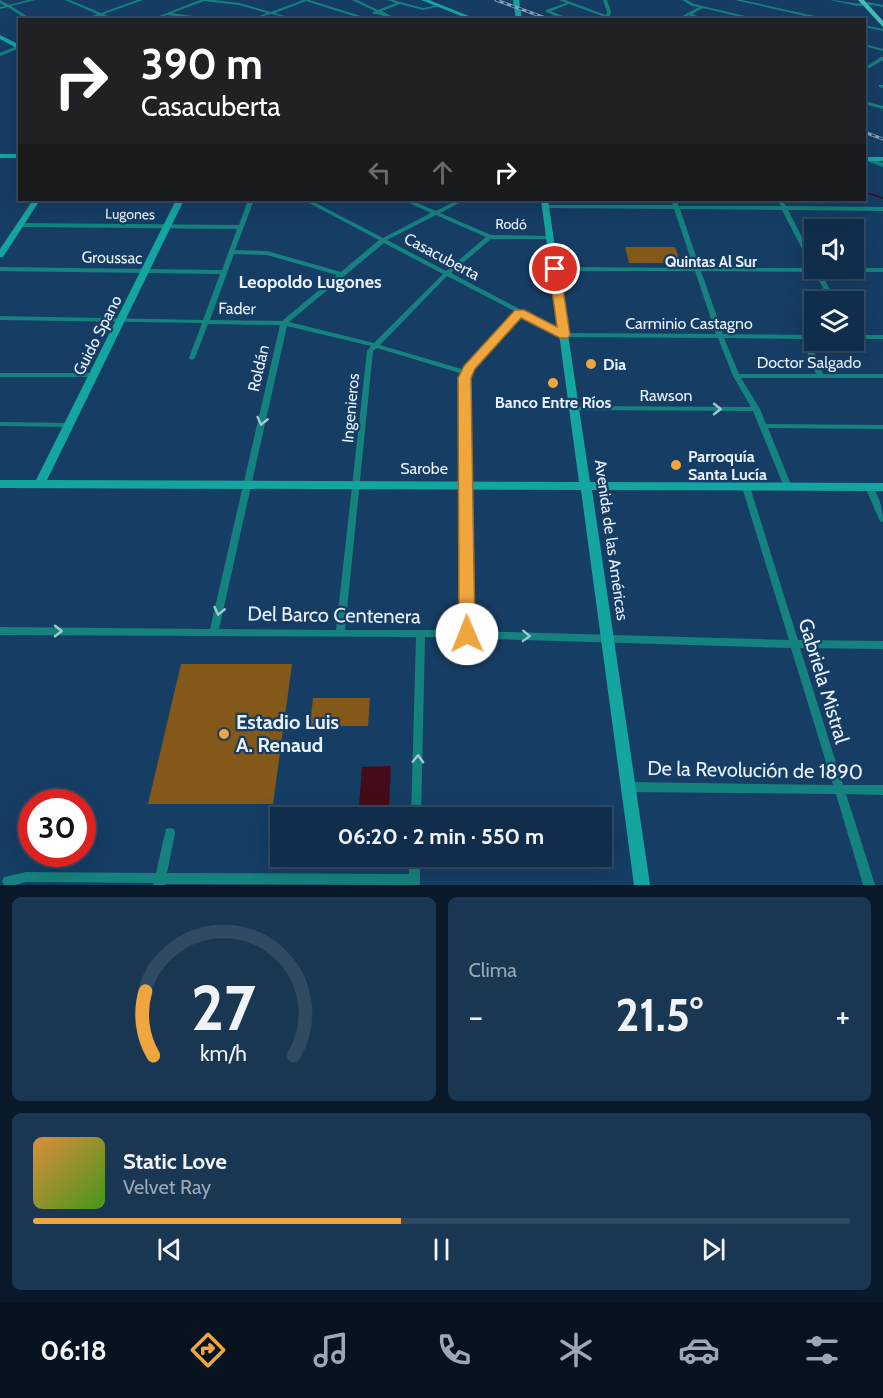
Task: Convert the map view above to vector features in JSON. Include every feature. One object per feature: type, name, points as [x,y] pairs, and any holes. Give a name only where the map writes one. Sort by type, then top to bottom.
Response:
[{"type":"main road","points":[[424,0],[472,18]]},
{"type":"main road","points":[[432,0],[479,18]]},
{"type":"main road","points":[[865,2],[883,18]]},
{"type":"main road","points":[[865,2],[883,25]]},
{"type":"main road","points":[[516,3],[519,16]]},
{"type":"main road","points":[[0,37],[17,45]]},
{"type":"main road","points":[[0,156],[18,156]]},
{"type":"main road","points":[[866,158],[883,159]]},
{"type":"main road","points":[[0,255],[35,201]]},
{"type":"main road","name":"Guido Spano","points":[[40,484],[180,201]]},
{"type":"main road","name":"Avenida de las Américas","points":[[545,203],[642,885]]},
{"type":"main road","name":"Sarobe","points":[[0,484],[883,487]]},
{"type":"street","points":[[0,8],[33,0]]},
{"type":"street","points":[[67,0],[110,18]]},
{"type":"street","points":[[91,18],[141,0]]},
{"type":"street","points":[[156,18],[204,0],[239,4],[288,18]]},
{"type":"street","points":[[258,18],[306,0],[365,18]]},
{"type":"street","points":[[354,0],[392,18]]},
{"type":"street","points":[[389,0],[423,9],[439,6]]},
{"type":"street","points":[[561,0],[613,18]]},
{"type":"street","points":[[605,0],[608,16]]},
{"type":"street","points":[[684,0],[703,7],[751,18]]},
{"type":"street","points":[[737,0],[822,18]]},
{"type":"street","points":[[832,0],[865,2],[883,6]]},
{"type":"street","points":[[0,1],[28,18]]},
{"type":"street","points":[[362,17],[400,3]]},
{"type":"street","points":[[565,18],[547,11],[570,3]]},
{"type":"street","points":[[681,18],[703,7]]},
{"type":"street","points":[[165,14],[170,18]]},
{"type":"street","points":[[165,14],[200,18]]},
{"type":"street","points":[[689,14],[702,18]]},
{"type":"street","points":[[866,26],[883,30]]},
{"type":"street","points":[[0,55],[17,45]]},
{"type":"street","points":[[866,46],[883,50]]},
{"type":"street","points":[[866,69],[883,58]]},
{"type":"street","points":[[866,65],[871,66]]},
{"type":"street","points":[[866,103],[883,108]]},
{"type":"street","points":[[866,158],[883,165]]},
{"type":"street","points":[[192,358],[251,201]]},
{"type":"street","name":"Casacuberta","points":[[309,201],[564,335]]},
{"type":"street","name":"Rodó","points":[[409,201],[490,237],[550,237]]},
{"type":"street","points":[[284,323],[383,240],[459,201]]},
{"type":"street","points":[[781,201],[804,245]]},
{"type":"street","points":[[545,203],[675,203],[883,209]]},
{"type":"street","points":[[675,203],[720,336],[736,376],[756,409],[788,487]]},
{"type":"street","name":"Lugones","points":[[20,225],[240,227]]},
{"type":"street","points":[[373,345],[446,274],[490,237]]},
{"type":"street","points":[[231,252],[267,253],[340,274]]},
{"type":"street","points":[[555,269],[804,268]]},
{"type":"street","name":"Groussac","points":[[0,269],[223,272]]},
{"type":"street","points":[[864,269],[883,270]]},
{"type":"street","points":[[467,634],[466,373],[520,312]]},
{"type":"street","name":"Fader","points":[[0,318],[284,323],[373,345],[466,373]]},
{"type":"street","name":"Roldán","points":[[214,632],[284,323]]},
{"type":"street","name":"Carminio Castagno","points":[[564,335],[804,337]]},
{"type":"street","points":[[864,337],[883,337]]},
{"type":"street","name":"Ingenieros","points":[[340,633],[369,356],[373,345]]},
{"type":"street","points":[[810,351],[820,376]]},
{"type":"street","points":[[0,375],[93,375]]},
{"type":"street","name":"Doctor Salgado","points":[[736,376],[883,376]]},
{"type":"street","name":"Rawson","points":[[575,408],[756,409]]},
{"type":"street","points":[[0,424],[70,425]]},
{"type":"street","points":[[763,426],[883,427]]},
{"type":"street","name":"Gabriela Mistral","points":[[746,487],[869,885]]},
{"type":"street","points":[[869,487],[883,519]]},
{"type":"street","name":"Del Barco Centenera","points":[[0,631],[467,634],[883,645]]},
{"type":"street","points":[[416,807],[421,634]]},
{"type":"street","name":"De la Revolución de 1890","points":[[627,787],[883,790]]},
{"type":"street","points":[[160,882],[170,833]]},
{"type":"street","points":[[9,881],[26,876],[160,882],[414,883],[415,867]]},
{"type":"shaded area","points":[[625,247],[675,247],[681,263],[629,263]]},
{"type":"shaded area","name":"Estadio Luis A. Renaud","points":[[181,664],[292,664],[273,804],[148,804]]},
{"type":"shaded area","points":[[313,698],[370,698],[368,726],[310,726]]},
{"type":"shaded area","points":[[391,766],[389,806],[359,806],[362,767]]},
{"type":"waterway","points":[[866,193],[883,198]]},
{"type":"railway","points":[[496,0],[546,18]]},
{"type":"railway","points":[[866,133],[883,139]]},
{"type":"place","name":"Dia","points":[[591,364]]},
{"type":"place","name":"Banco Entre Ríos","points":[[553,383]]},
{"type":"place","name":"Parroquía Santa Lucía","points":[[676,465]]},
{"type":"place","name":"Estadio Luis A. Renaud","points":[[224,734]]},
{"type":"district","name":"Quintas Al Sur","points":[[711,262]]},
{"type":"district","name":"Leopoldo Lugones","points":[[310,282]]},
{"type":"route","points":[[467,634],[466,373],[520,312],[564,335],[555,269]]}]
